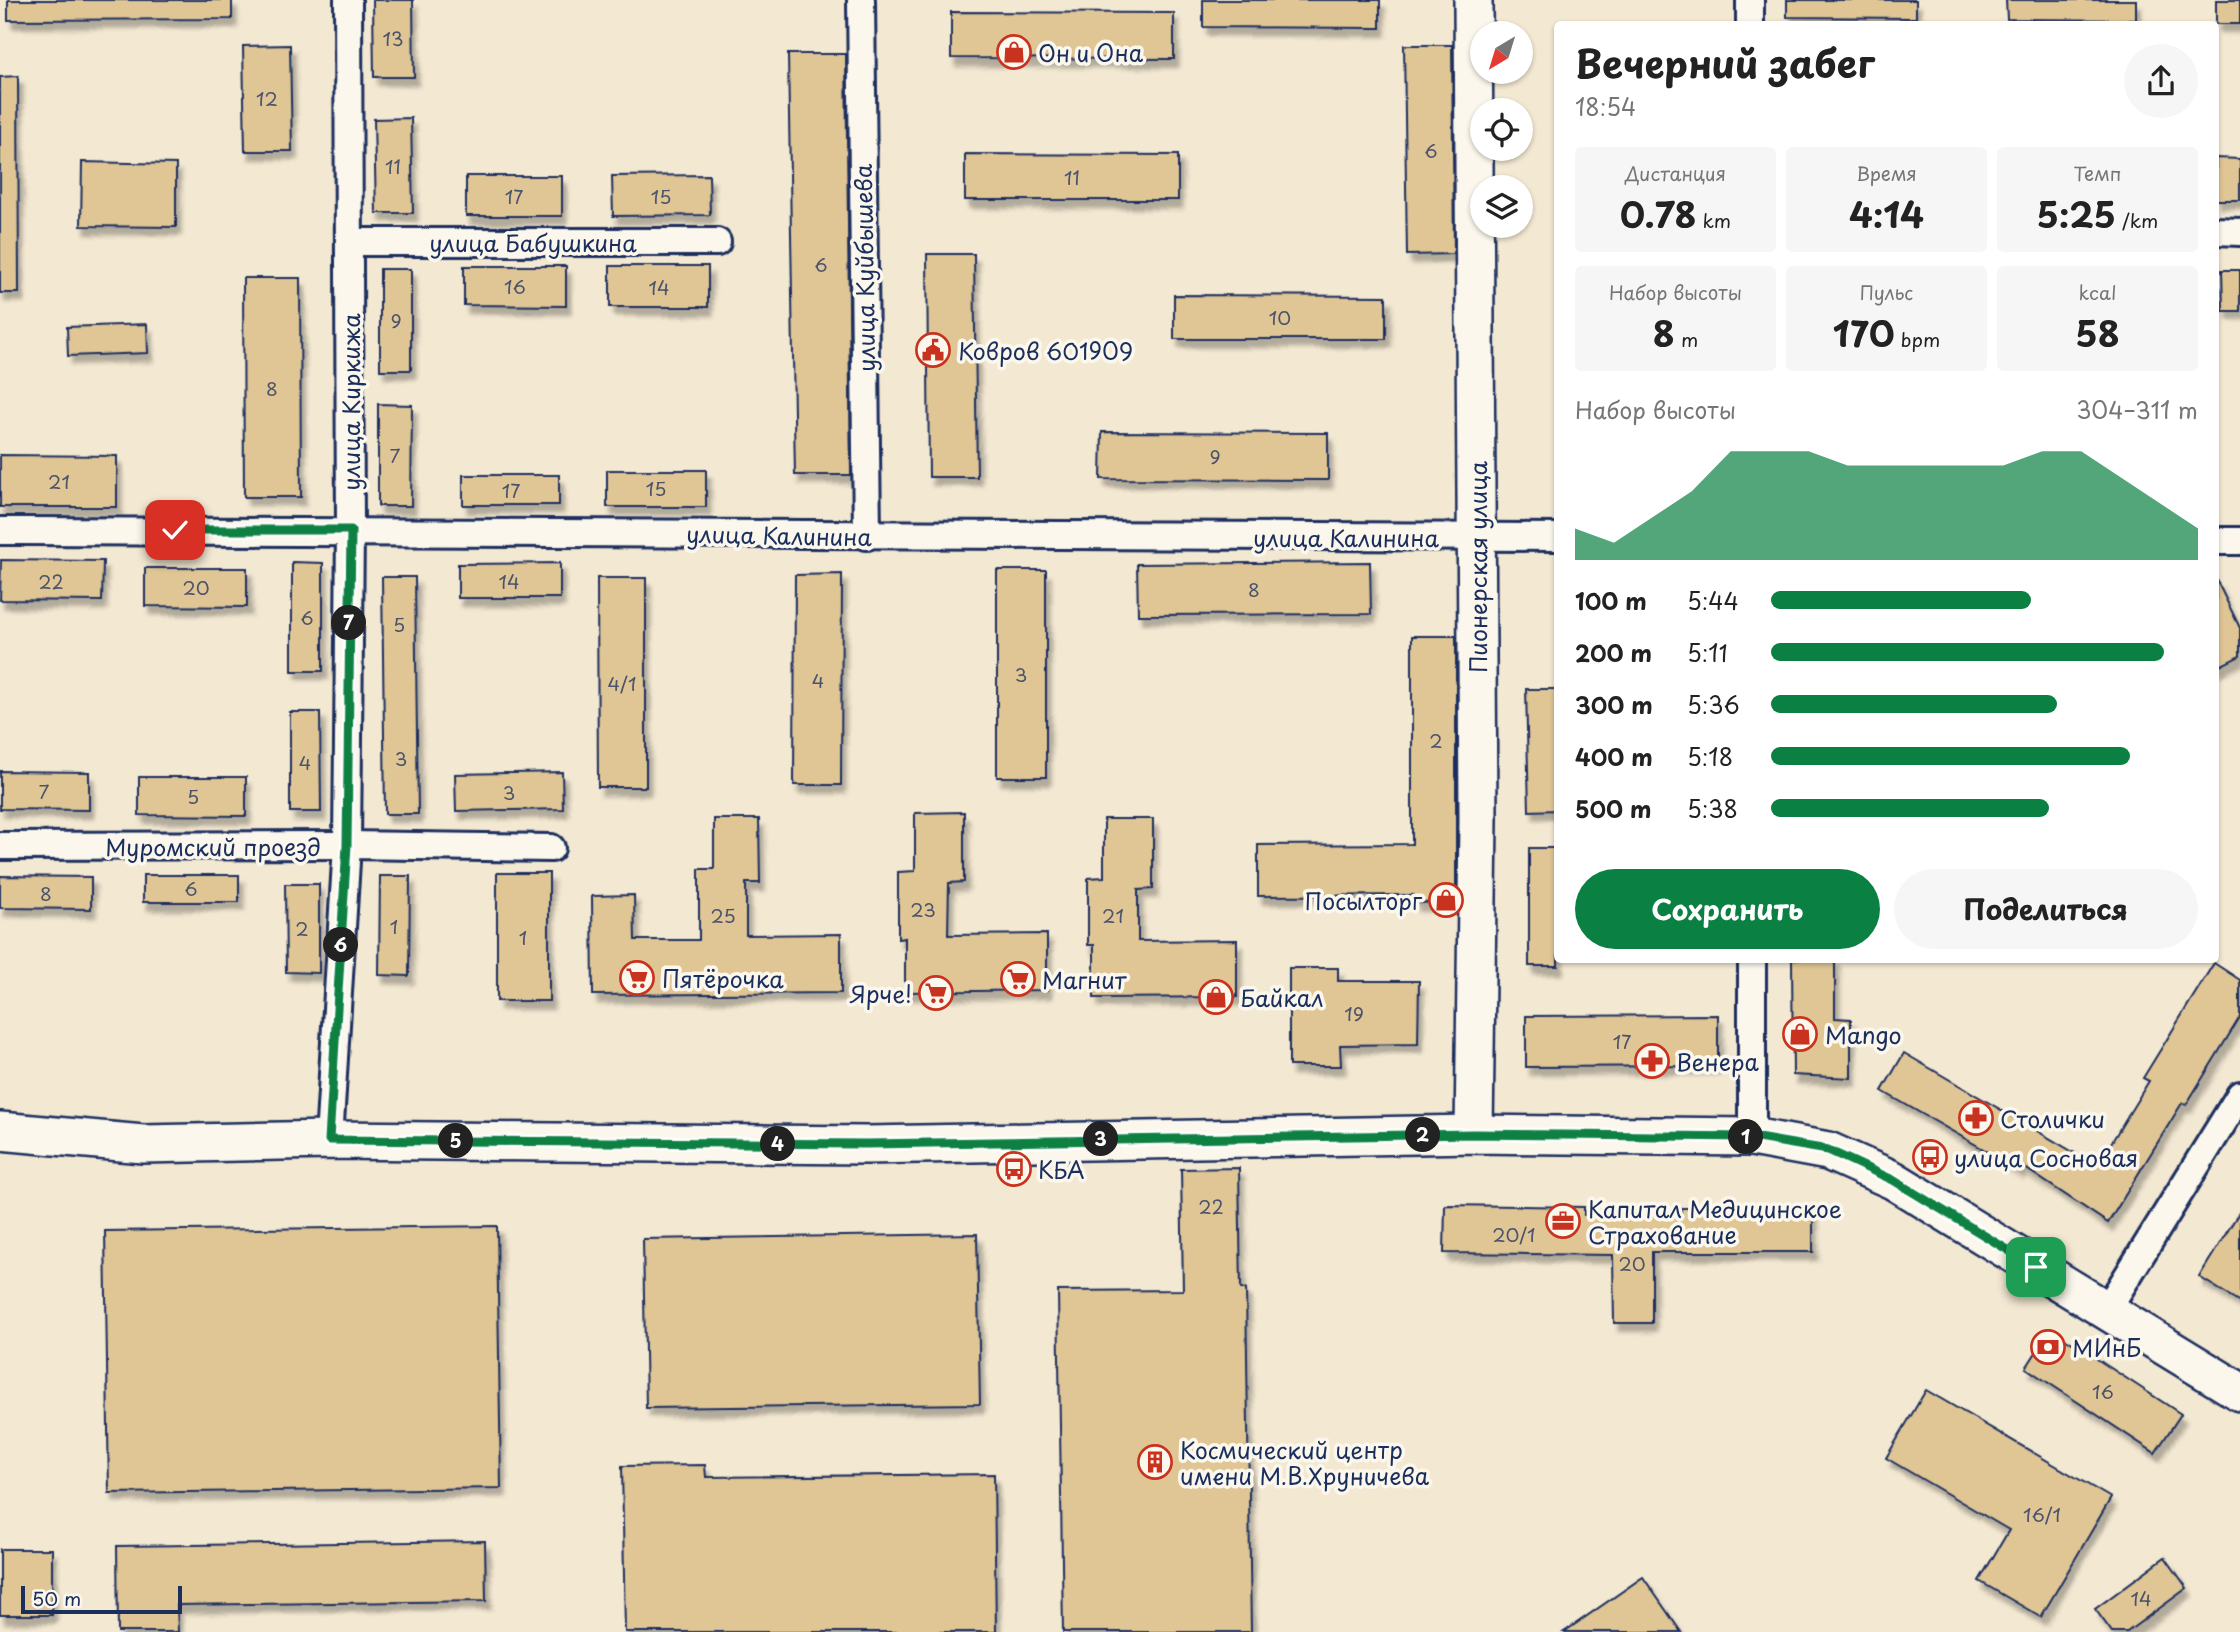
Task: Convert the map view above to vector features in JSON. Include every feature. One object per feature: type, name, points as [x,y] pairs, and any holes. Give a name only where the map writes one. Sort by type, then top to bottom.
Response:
[{"type":"main road","name":"Пионерская улица","points":[[1473,0],[1478,820],[1474,1134]]},
{"type":"main road","points":[[0,1131],[143,1144],[329,1140],[867,1144],[1474,1134],[1752,1137],[1828,1150],[1893,1180],[2240,1392]]},
{"type":"street","name":"улица Киркижа","points":[[329,1140],[347,845],[351,530],[348,0]]},
{"type":"street","name":"улица Куйбышева","points":[[861,0],[867,536]]},
{"type":"street","points":[[1750,0],[1750,21]]},
{"type":"street","points":[[2219,231],[2240,232]]},
{"type":"street","name":"улица Бабушкина","points":[[349,242],[717,242]]},
{"type":"street","name":"улица Калинина","points":[[0,531],[351,530],[867,536],[1554,537]]},
{"type":"street","points":[[2219,541],[2240,541]]},
{"type":"street","name":"Муромский проезд","points":[[0,846],[347,845],[551,848]]},
{"type":"street","points":[[1752,963],[1752,1137]]},
{"type":"street","points":[[2106,1311],[2240,1095]]},
{"type":"building","points":[[8,0],[232,0],[232,19],[8,20]]},
{"type":"building","points":[[373,0],[413,0],[414,77],[374,77]]},
{"type":"building","points":[[1203,0],[1380,0],[1380,28],[1203,27]]},
{"type":"building","points":[[1787,0],[1916,0],[1916,18],[1787,17]]},
{"type":"building","points":[[2006,0],[2136,0],[2136,20],[2007,19]]},
{"type":"building","points":[[2216,0],[2240,0],[2240,24],[2219,24],[2219,21],[2216,21]]},
{"type":"building","points":[[951,12],[1174,13],[1174,59],[951,58]]},
{"type":"building","points":[[290,45],[292,151],[245,151],[243,46]]},
{"type":"building","points":[[1404,45],[1452,45],[1454,254],[1407,255]]},
{"type":"building","points":[[788,54],[846,54],[851,475],[795,475]]},
{"type":"building","points":[[18,76],[19,293],[0,293],[0,77]]},
{"type":"building","points":[[411,118],[413,213],[376,213],[374,119]]},
{"type":"building","points":[[965,154],[1178,155],[1178,200],[965,200]]},
{"type":"building","points":[[2219,158],[2240,159],[2240,200],[2219,200]]},
{"type":"building","points":[[82,162],[176,164],[176,227],[81,226]]},
{"type":"building","points":[[709,175],[710,215],[613,216],[612,176]]},
{"type":"building","points":[[466,176],[562,176],[562,216],[466,216]]},
{"type":"building","points":[[927,254],[974,254],[977,477],[929,477]]},
{"type":"building","points":[[464,266],[566,266],[566,306],[464,305]]},
{"type":"building","points":[[610,266],[708,266],[708,307],[610,307]]},
{"type":"building","points":[[380,269],[411,269],[411,370],[380,370]]},
{"type":"building","points":[[2222,270],[2240,270],[2240,311],[2223,311]]},
{"type":"building","points":[[243,278],[300,278],[301,497],[244,497]]},
{"type":"building","points":[[1174,295],[1386,296],[1386,339],[1174,339]]},
{"type":"building","points":[[147,324],[148,353],[68,356],[67,327]]},
{"type":"building","points":[[378,404],[412,405],[411,506],[378,506]]},
{"type":"building","points":[[1102,432],[1328,433],[1328,480],[1101,479]]},
{"type":"building","points":[[0,455],[117,456],[117,507],[0,507]]},
{"type":"building","points":[[607,470],[706,470],[706,507],[607,507]]},
{"type":"building","points":[[463,475],[559,475],[559,505],[463,505]]},
{"type":"building","points":[[1,560],[103,561],[102,601],[0,600]]},
{"type":"building","points":[[292,562],[323,563],[323,671],[292,671]]},
{"type":"building","points":[[1370,562],[1371,614],[1138,615],[1137,564]]},
{"type":"building","points":[[560,563],[560,598],[458,598],[458,564]]},
{"type":"building","points":[[145,568],[247,568],[247,607],[145,606]]},
{"type":"building","points":[[997,570],[1046,570],[1046,777],[997,777]]},
{"type":"building","points":[[842,574],[841,785],[794,785],[795,575]]},
{"type":"building","points":[[382,577],[415,577],[418,814],[385,814]]},
{"type":"building","points":[[597,578],[646,578],[646,787],[598,787]]},
{"type":"building","points":[[2219,585],[2240,628],[2240,656],[2219,666]]},
{"type":"building","points":[[1412,636],[1456,636],[1456,902],[1415,903],[1414,895],[1258,896],[1258,845],[1412,844]]},
{"type":"building","points":[[1526,689],[1554,689],[1554,810],[1529,811]]},
{"type":"building","points":[[290,712],[320,712],[321,812],[290,812]]},
{"type":"building","points":[[0,771],[89,772],[89,810],[0,809]]},
{"type":"building","points":[[562,772],[563,809],[456,811],[455,774]]},
{"type":"building","points":[[139,777],[246,777],[246,816],[139,815]]},
{"type":"building","points":[[964,812],[964,882],[949,883],[948,935],[1047,934],[1047,990],[905,992],[905,938],[898,939],[898,872],[915,871],[915,813]]},
{"type":"building","points":[[714,819],[759,819],[760,883],[746,883],[746,935],[841,934],[841,993],[593,995],[592,896],[634,895],[635,940],[699,940],[699,869],[714,869]]},
{"type":"building","points":[[1104,819],[1153,819],[1153,889],[1138,890],[1138,941],[1237,940],[1237,997],[1094,998],[1094,945],[1088,945],[1088,878],[1104,877]]},
{"type":"building","points":[[1529,848],[1554,848],[1554,963],[1558,963],[1558,966],[1529,966]]},
{"type":"building","points":[[497,873],[549,873],[549,1001],[497,1001]]},
{"type":"building","points":[[143,875],[239,875],[239,902],[143,902]]},
{"type":"building","points":[[0,876],[91,877],[91,909],[0,908]]},
{"type":"building","points":[[380,876],[410,876],[409,976],[379,975]]},
{"type":"building","points":[[285,884],[319,884],[319,973],[286,972]]},
{"type":"building","points":[[1792,963],[1835,963],[1835,1018],[1851,1019],[1851,1078],[1793,1075]]},
{"type":"building","points":[[2214,963],[2240,980],[2240,1017],[2186,1105],[2182,1103],[2108,1223],[2022,1166],[2020,1170],[1882,1091],[1904,1053],[2097,1166],[2149,1081],[2143,1078]]},
{"type":"building","points":[[1289,968],[1338,968],[1338,981],[1419,981],[1418,1044],[1340,1045],[1341,1066],[1289,1066]]},
{"type":"building","points":[[1718,1015],[1718,1066],[1526,1067],[1526,1016]]},
{"type":"building","name":"Космический центр имени М.В.Хруничева","points":[[1239,1168],[1241,1289],[1246,1289],[1251,1632],[1063,1632],[1058,1291],[1183,1290],[1181,1169]]},
{"type":"building","points":[[1445,1205],[1584,1207],[1584,1215],[1681,1213],[1681,1208],[1813,1208],[1813,1252],[1652,1252],[1652,1323],[1614,1323],[1613,1255],[1444,1253]]},
{"type":"building","points":[[2240,1211],[2240,1302],[2199,1277]]},
{"type":"building","points":[[497,1226],[501,1488],[109,1493],[105,1231]]},
{"type":"building","points":[[977,1234],[980,1404],[646,1408],[643,1239]]},
{"type":"building","points":[[2051,1329],[2181,1414],[2155,1453],[2026,1368]]},
{"type":"building","points":[[1926,1390],[2111,1498],[2041,1617],[1979,1581],[2009,1530],[1886,1458]]},
{"type":"building","points":[[705,1465],[706,1477],[994,1474],[996,1632],[625,1632],[622,1466]]},
{"type":"building","points":[[485,1541],[486,1601],[177,1605],[178,1632],[118,1632],[117,1546]]},
{"type":"building","points":[[0,1549],[52,1549],[52,1615],[0,1615]]},
{"type":"building","points":[[2165,1557],[2187,1588],[2127,1632],[2112,1632],[2095,1609]]},
{"type":"building","points":[[1643,1577],[1681,1632],[1564,1632]]},
{"type":"place","name":"Он и Она","points":[[1014,52]]},
{"type":"place","name":"Ковров 601909","points":[[933,350]]},
{"type":"place","name":"Посылторг","points":[[1446,900]]},
{"type":"place","name":"Пятёрочка","points":[[637,978]]},
{"type":"place","name":"Магнит","points":[[1018,979]]},
{"type":"place","name":"Ярче!","points":[[936,993]]},
{"type":"place","name":"Байкал","points":[[1216,997]]},
{"type":"place","name":"Mango","points":[[1800,1034]]},
{"type":"place","name":"Венера","points":[[1652,1061]]},
{"type":"place","name":"Столички","points":[[1976,1118]]},
{"type":"place","name":"улица Сосновая","points":[[1930,1157]]},
{"type":"place","name":"КБА","points":[[1014,1169]]},
{"type":"place","name":"Капитал Медицинское Страхование","points":[[1563,1221]]},
{"type":"place","name":"МИнБ","points":[[2048,1347]]},
{"type":"place","name":"Космический центр имени М.В.Хруничева","points":[[1155,1462]]},
{"type":"route","points":[[175,530],[351,530],[347,845],[329,1140],[867,1144],[1474,1134],[1752,1137],[1828,1150],[1893,1180],[2036,1267]]}]
